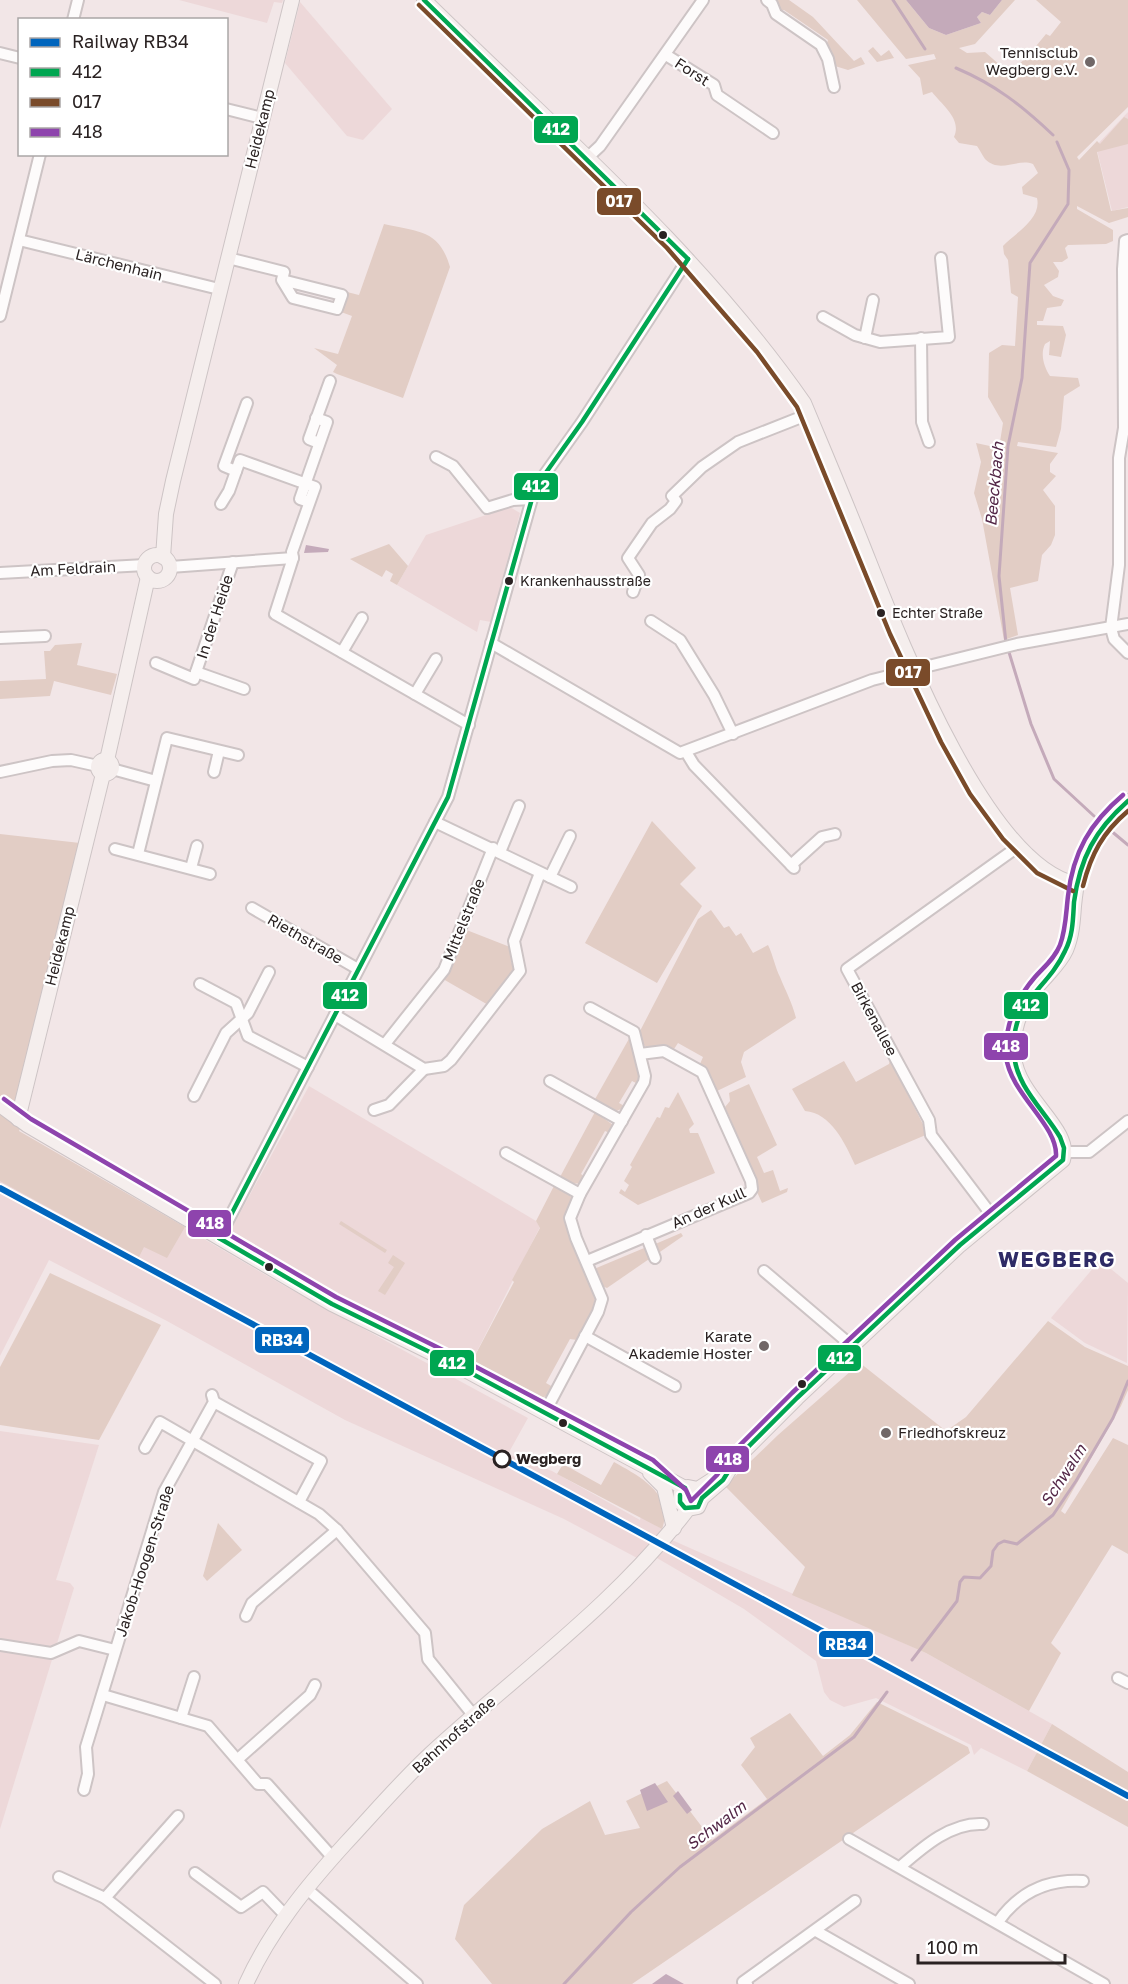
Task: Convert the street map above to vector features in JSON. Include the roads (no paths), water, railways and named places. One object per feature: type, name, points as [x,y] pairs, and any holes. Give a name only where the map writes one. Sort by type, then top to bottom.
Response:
[{"type":"street","points":[[74,18],[78,0]]},
{"type":"street","name":"Heidekamp","points":[[18,1119],[141,620],[157,567],[166,514],[219,289],[292,0]]},
{"type":"street","points":[[424,0],[688,259],[784,373],[809,414],[914,670],[952,747],[999,822],[1019,846],[1048,873],[1076,884]]},
{"type":"street","points":[[767,0],[772,3],[776,14],[821,45],[828,59],[834,87]]},
{"type":"street","name":"Forst","points":[[586,159],[600,146],[666,54],[700,1]]},
{"type":"street","points":[[0,53],[18,58]]},
{"type":"street","name":"Forst","points":[[666,54],[714,85],[717,95],[773,133]]},
{"type":"street","points":[[228,110],[262,118]]},
{"type":"street","points":[[0,316],[40,156]]},
{"type":"street","name":"Lärchenhain","points":[[19,240],[219,289]]},
{"type":"street","points":[[1128,240],[1125,241],[1123,269],[1124,428],[1119,458],[1119,565],[1111,628],[1114,639],[1128,653]]},
{"type":"street","points":[[228,258],[284,273],[282,280],[293,298],[337,309],[342,295],[282,280]]},
{"type":"street","points":[[823,317],[865,338],[880,342],[949,337],[941,258]]},
{"type":"street","points":[[219,1238],[435,822],[456,774],[531,499],[543,474],[582,422],[688,259]]},
{"type":"street","points":[[865,338],[873,300]]},
{"type":"street","points":[[921,338],[922,422],[929,442]]},
{"type":"street","points":[[305,483],[327,422],[316,418],[330,381]]},
{"type":"street","points":[[236,471],[224,466],[247,403]]},
{"type":"street","points":[[633,592],[639,575],[628,558],[652,523],[670,509],[676,501],[672,496],[702,467],[738,442],[809,414]]},
{"type":"street","points":[[228,454],[315,487],[292,552],[293,558],[275,614],[469,725]]},
{"type":"street","points":[[436,457],[453,466],[487,508],[513,500],[531,499]]},
{"type":"street","points":[[220,504],[240,460]]},
{"type":"street","name":"In der Heide","points":[[157,567],[293,558]]},
{"type":"street","name":"In der Heide","points":[[156,663],[194,679],[233,562]]},
{"type":"street","name":"Am Feldrain","points":[[0,573],[157,567]]},
{"type":"street","points":[[342,652],[362,618]]},
{"type":"street","points":[[651,621],[680,640],[714,695],[733,734]]},
{"type":"street","points":[[491,643],[680,753],[872,680],[1006,647],[1128,624]]},
{"type":"street","points":[[0,638],[45,636]]},
{"type":"street","points":[[415,694],[436,659]]},
{"type":"street","name":"In der Heide","points":[[196,672],[244,689]]},
{"type":"street","points":[[138,854],[167,738],[238,755]]},
{"type":"street","points":[[214,772],[219,751]]},
{"type":"street","points":[[686,752],[694,765],[793,866],[822,837],[835,834]]},
{"type":"street","points":[[0,772],[52,761],[71,760],[156,781]]},
{"type":"street","points":[[1128,801],[1108,818],[1087,844],[1076,884],[1072,931],[1066,951],[1021,1010],[1015,1032],[1014,1058],[1026,1091],[1058,1131],[1066,1152],[1089,1152],[1128,1121]]},
{"type":"street","name":"Mittelstraße","points":[[385,1044],[444,970],[496,850],[519,806]]},
{"type":"street","points":[[435,822],[571,886]]},
{"type":"street","points":[[374,1110],[390,1105],[424,1069],[444,1066],[451,1060],[520,971],[514,941],[545,875],[570,836]]},
{"type":"street","points":[[191,868],[197,846]]},
{"type":"street","name":"Birkenallee","points":[[993,1217],[931,1136],[928,1120],[847,969],[1019,846]]},
{"type":"street","points":[[115,849],[210,874]]},
{"type":"street","name":"Riethstraße","points":[[252,908],[358,969]]},
{"type":"street","points":[[194,1096],[226,1032],[248,1013],[269,972]]},
{"type":"street","points":[[200,984],[236,1003],[248,1036],[308,1067]]},
{"type":"street","points":[[545,1412],[602,1299],[570,1218],[580,1194],[644,1082],[645,1076],[634,1032],[590,1008]]},
{"type":"street","points":[[335,1015],[424,1069]]},
{"type":"street","name":"An der Kull","points":[[587,1261],[748,1193],[752,1189],[751,1181],[702,1072],[664,1051],[640,1054]]},
{"type":"street","points":[[550,1082],[622,1121]]},
{"type":"street","points":[[0,1105],[18,1119],[332,1304],[650,1467],[691,1493]]},
{"type":"street","points":[[506,1152],[580,1194]]},
{"type":"street","name":"Bahnhofstraße","points":[[246,1984],[257,1960],[307,1888],[422,1762],[602,1604],[674,1528],[688,1509],[698,1507],[691,1493],[736,1459],[852,1346],[993,1217],[1057,1167],[1066,1152]]},
{"type":"street","points":[[646,1235],[655,1258]]},
{"type":"street","points":[[764,1271],[852,1346]]},
{"type":"street","points":[[585,1336],[675,1386]]},
{"type":"street","name":"Jakob-Hoogen-Straße","points":[[84,1790],[88,1773],[86,1747],[164,1492],[193,1442],[213,1398],[321,1461],[299,1502]]},
{"type":"street","points":[[145,1448],[160,1422],[319,1514],[337,1530],[425,1633],[428,1659],[474,1716]]},
{"type":"street","points":[[632,1459],[664,1487],[674,1528]]},
{"type":"street","points":[[246,1616],[252,1603],[337,1530]]},
{"type":"street","name":"Jakob-Hoogen-Straße","points":[[0,1645],[51,1653],[79,1641],[115,1650]]},
{"type":"street","points":[[181,1718],[194,1677]]},
{"type":"street","points":[[238,1759],[310,1695],[315,1685]]},
{"type":"street","points":[[103,1695],[208,1726],[258,1784],[267,1784],[333,1858]]},
{"type":"street","points":[[105,1898],[178,1816]]},
{"type":"street","points":[[900,1867],[926,1844],[967,1823],[983,1824]]},
{"type":"street","points":[[849,1839],[1104,1984]]},
{"type":"street","points":[[195,1873],[241,1907],[263,1892],[286,1916]]},
{"type":"street","points":[[59,1877],[105,1898],[215,1984]]},
{"type":"street","points":[[998,1922],[1017,1898],[1061,1880],[1083,1881]]},
{"type":"street","points":[[307,1888],[417,1984]]},
{"type":"street","points":[[747,1984],[743,1982],[816,1931],[855,1900]]},
{"type":"street","points":[[816,1931],[909,1984]]},
{"type":"waterway","name":"Beeckbach","points":[[893,0],[925,49]]},
{"type":"waterway","name":"Beeckbach","points":[[956,68],[984,81],[1008,97],[1053,135]]},
{"type":"waterway","name":"Beeckbach","points":[[1006,643],[999,576],[1008,446],[1022,378],[1030,263],[1068,204],[1069,170],[1057,142]]},
{"type":"waterway","name":"Beeckbach","points":[[1008,649],[1031,724],[1054,779],[1094,816]]},
{"type":"waterway","name":"Beeckbach","points":[[1110,830],[1128,845]]},
{"type":"waterway","name":"Schwalm","points":[[912,1660],[957,1601],[960,1582],[964,1577],[980,1578],[991,1566],[993,1551],[998,1544],[1004,1541],[1017,1544],[1053,1515],[1113,1418],[1128,1381]]},
{"type":"waterway","name":"Schwalm","points":[[564,1984],[631,1912],[680,1867],[854,1737],[887,1692]]},
{"type":"rail line","name":"RB34","points":[[0,1188],[1128,1796]]},
{"type":"place","name":"Tennisclub Wegberg e.V.","points":[[1090,62]]},
{"type":"place","name":"Krankenhausstraße","points":[[509,581]]},
{"type":"place","name":"Echter Straße","points":[[881,613]]},
{"type":"place","name":"Karate Akademie Hoster","points":[[764,1346]]},
{"type":"place","name":"Friedhofskreuz","points":[[886,1433]]},
{"type":"place","name":"Wegberg","points":[[502,1459]]},
{"type":"district","name":"WEGBERG","points":[[1057,1260]]}]
